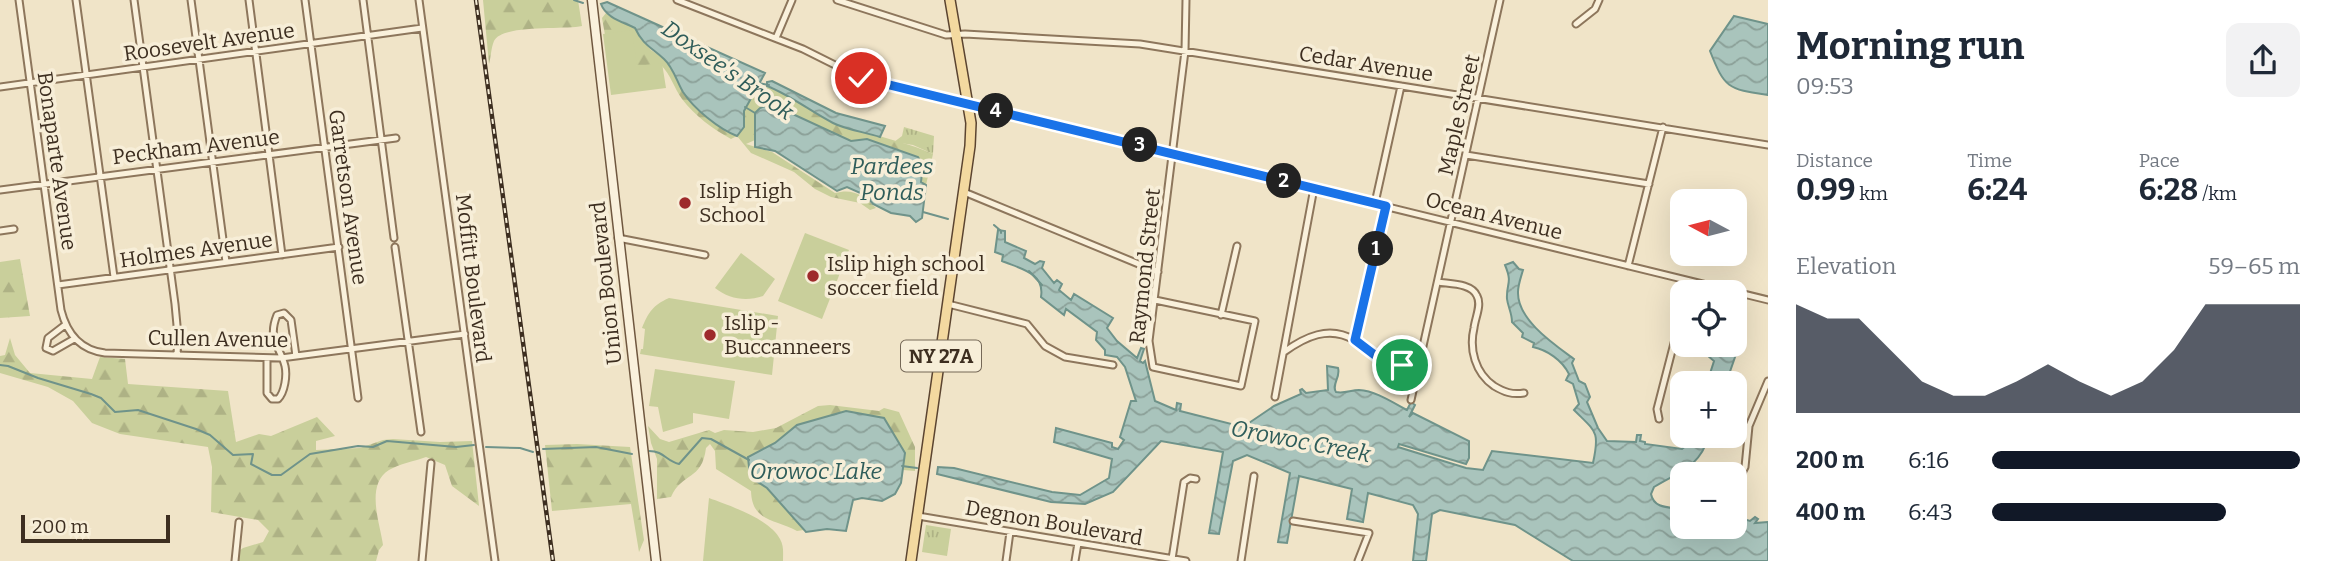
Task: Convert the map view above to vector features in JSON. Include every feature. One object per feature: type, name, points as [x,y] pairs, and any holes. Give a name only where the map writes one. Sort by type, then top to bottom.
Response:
[{"type":"main road","name":"Union Boulevard","points":[[592,0],[656,561]]},
{"type":"main road","name":"NY 27A","points":[[918,516],[964,192],[971,123],[950,0]]},
{"type":"main road","points":[[911,561],[918,516]]},
{"type":"street","name":"Bonaparte Avenue","points":[[19,0],[65,325]]},
{"type":"street","points":[[76,0],[114,277]]},
{"type":"street","points":[[134,0],[170,269],[178,336],[177,355]]},
{"type":"street","points":[[191,0],[226,262]]},
{"type":"street","points":[[249,0],[282,255]]},
{"type":"street","name":"Garretson Avenue","points":[[305,0],[358,398]]},
{"type":"street","points":[[363,0],[394,238]]},
{"type":"street","name":"Moffitt Boulevard","points":[[419,0],[495,561]]},
{"type":"street","name":"Ocean Avenue","points":[[677,0],[776,38],[861,78],[968,102],[1686,280]]},
{"type":"street","points":[[776,38],[792,0]]},
{"type":"street","name":"Cedar Avenue","points":[[837,0],[946,35],[1140,44],[1768,145]]},
{"type":"street","name":"Raymond Street","points":[[1186,0],[1185,51],[1149,341],[1153,368],[1241,386],[1255,321],[1221,315]]},
{"type":"street","name":"Maple Street","points":[[1411,400],[1501,0]]},
{"type":"street","points":[[1576,24],[1595,9],[1599,0]]},
{"type":"street","name":"Roosevelt Avenue","points":[[0,88],[422,28]]},
{"type":"street","points":[[1376,203],[1401,86]]},
{"type":"street","points":[[1628,266],[1662,127]]},
{"type":"street","name":"Peckham Avenue","points":[[0,190],[396,138]]},
{"type":"street","points":[[1466,155],[1649,184]]},
{"type":"street","points":[[1275,397],[1314,188]]},
{"type":"street","points":[[964,192],[1158,272]]},
{"type":"street","points":[[1355,340],[1386,206]]},
{"type":"street","points":[[0,231],[14,229]]},
{"type":"street","points":[[618,238],[705,255]]},
{"type":"street","points":[[1155,300],[1221,315],[1237,246]]},
{"type":"street","name":"Holmes Avenue","points":[[58,285],[339,247]]},
{"type":"street","points":[[395,247],[421,432]]},
{"type":"street","points":[[1438,282],[1472,289],[1478,295],[1478,312],[1472,341],[1476,364],[1490,383],[1502,391],[1514,395],[1524,393]]},
{"type":"street","name":"Ocean Avenue","points":[[1747,295],[1768,300]]},
{"type":"street","points":[[948,304],[1027,324],[1045,346],[1065,357],[1113,365]]},
{"type":"street","points":[[267,358],[267,393],[272,399],[278,399],[283,393],[285,366],[275,343],[274,326],[277,315],[284,313],[291,320],[296,356]]},
{"type":"street","points":[[65,325],[74,339],[53,351],[46,348],[48,338],[65,325]]},
{"type":"street","points":[[1284,352],[1307,337],[1324,333],[1342,335],[1355,340],[1376,356],[1402,365],[1418,367]]},
{"type":"street","name":"Cullen Avenue","points":[[74,339],[94,352],[281,358],[465,334]]},
{"type":"street","points":[[1660,419],[1657,409],[1670,357]]},
{"type":"street","points":[[1745,462],[1749,426],[1768,381]]},
{"type":"street","points":[[422,561],[430,463]]},
{"type":"street","points":[[1241,561],[1254,476]]},
{"type":"street","points":[[1172,559],[1184,482],[1190,478],[1196,479]]},
{"type":"street","name":"Degnon Boulevard","points":[[918,516],[1186,561]]},
{"type":"street","points":[[1293,521],[1369,533],[1358,561]]},
{"type":"street","points":[[235,561],[239,522]]},
{"type":"street","points":[[1006,561],[1010,532]]},
{"type":"street","points":[[1075,561],[1078,543]]},
{"type":"street","points":[[1133,561],[1134,552]]},
{"type":"green space","points":[[483,0],[578,0],[582,26],[521,30],[499,36],[494,41],[489,64]]},
{"type":"green space","points":[[606,13],[635,28],[651,50],[666,60],[685,95],[744,127],[744,111],[757,86],[767,87],[797,100],[834,124],[933,154],[926,185],[921,182],[923,165],[867,139],[851,141],[771,104],[755,113],[755,140],[746,144],[772,152],[835,193],[847,191],[857,194],[876,208],[870,210],[860,203],[831,197],[815,189],[794,172],[751,153],[737,136],[731,139],[705,122],[682,99],[661,65],[639,68],[605,35],[602,18]]},
{"type":"green space","points":[[632,30],[637,66],[662,63],[666,88],[611,95],[603,34]]},
{"type":"green space","points":[[904,127],[934,136],[933,154],[913,145],[894,142],[902,136]]},
{"type":"green space","name":"Islip high school soccer field","points":[[805,233],[849,250],[822,319],[778,301]]},
{"type":"green space","points":[[741,253],[775,279],[763,296],[738,298],[715,288]]},
{"type":"green space","points":[[20,259],[30,316],[0,318],[0,262]]},
{"type":"green space","points":[[669,298],[778,316],[772,375],[640,354],[645,329],[642,328],[646,318],[655,307]]},
{"type":"green space","points":[[10,338],[15,355],[30,373],[92,379],[100,357],[125,359],[128,384],[228,391],[236,442],[259,434],[271,436],[317,417],[335,436],[316,441],[316,450],[360,448],[393,439],[472,441],[479,506],[452,486],[445,465],[426,457],[389,470],[378,485],[376,505],[383,545],[376,561],[238,561],[239,551],[263,542],[269,531],[258,520],[211,512],[212,467],[208,447],[120,434],[92,423],[73,401],[48,387],[0,373],[0,356],[5,355]]},
{"type":"green space","points":[[655,369],[735,381],[729,419],[693,413],[693,423],[663,432],[658,407],[649,406]]},
{"type":"green space","points":[[818,406],[879,411],[884,408],[899,412],[915,447],[915,471],[903,470],[905,453],[797,425],[775,443],[748,457],[750,477],[767,488],[804,530],[797,531],[760,514],[752,501],[751,491],[716,469],[715,451],[710,444],[700,466],[675,489],[671,497],[657,499],[657,459],[648,426],[660,439],[669,442],[709,430],[715,433],[724,430],[753,432],[776,428]]},
{"type":"green space","points":[[545,445],[630,447],[644,540],[639,552],[631,504],[552,511]]},
{"type":"green space","points":[[709,498],[767,525],[781,542],[783,561],[703,561]]},
{"type":"green space","points":[[926,525],[951,529],[947,556],[922,552]]},
{"type":"water","points":[[607,2],[765,73],[744,111],[744,127],[737,136],[700,112],[683,92],[667,62],[644,42],[635,28],[615,19],[603,9],[601,4]]},
{"type":"water","points":[[1734,16],[1768,24],[1768,95],[1744,91],[1730,85],[1715,64],[1710,51]]},
{"type":"water","name":"Pardees Ponds","points":[[772,81],[836,113],[885,126],[880,137],[833,123],[767,86],[767,82]]},
{"type":"water","name":"Pardees Ponds","points":[[771,104],[851,141],[867,139],[918,157],[923,165],[921,182],[926,185],[922,218],[916,222],[910,216],[891,213],[873,204],[865,195],[847,187],[837,191],[775,151],[755,147],[755,113]]},
{"type":"water","points":[[998,230],[1005,231],[1005,242],[1026,251],[1024,258],[1035,264],[1044,262],[1042,268],[1054,283],[1057,280],[1062,284],[1059,290],[1071,300],[1074,294],[1113,318],[1107,328],[1117,341],[1137,358],[1141,348],[1144,349],[1140,361],[1145,361],[1155,401],[1176,410],[1177,403],[1181,404],[1180,411],[1243,427],[1274,406],[1301,394],[1302,389],[1306,393],[1328,390],[1327,366],[1338,368],[1336,392],[1372,392],[1407,410],[1411,402],[1415,405],[1409,417],[1413,413],[1469,441],[1469,458],[1466,464],[1399,444],[1398,447],[1466,468],[1483,470],[1492,451],[1593,463],[1596,438],[1592,428],[1574,410],[1579,404],[1573,384],[1566,380],[1569,374],[1554,356],[1533,347],[1534,343],[1522,337],[1523,333],[1512,322],[1507,299],[1509,276],[1505,265],[1513,262],[1523,270],[1518,292],[1524,312],[1539,331],[1574,359],[1572,363],[1579,381],[1585,384],[1590,397],[1587,402],[1607,441],[1636,442],[1637,435],[1641,435],[1640,441],[1645,444],[1682,449],[1704,448],[1694,462],[1670,462],[1670,478],[1654,487],[1651,494],[1659,505],[1670,507],[1670,539],[1747,539],[1747,520],[1755,517],[1758,519],[1755,523],[1768,522],[1768,561],[1573,561],[1515,525],[1440,510],[1432,514],[1426,561],[1413,561],[1418,514],[1413,505],[1368,493],[1363,522],[1347,519],[1352,489],[1299,476],[1287,543],[1278,542],[1290,473],[1247,455],[1233,461],[1219,534],[1209,533],[1223,452],[1161,441],[1113,492],[1085,504],[1051,502],[937,474],[938,467],[954,468],[1052,492],[1080,495],[1109,478],[1112,459],[1054,442],[1056,428],[1112,443],[1112,447],[1118,449],[1124,440],[1120,437],[1131,401],[1136,401],[1125,367],[1117,357],[1105,355],[1105,350],[1096,340],[1097,332],[1066,309],[1064,315],[1041,297],[1039,282],[1035,277],[1002,261],[1003,255],[995,252]]},
{"type":"water","points":[[1709,357],[1735,357],[1730,371],[1711,371],[1714,361]]},
{"type":"water","name":"Orowoc Lake","points":[[846,411],[884,418],[905,453],[901,483],[895,494],[882,501],[862,498],[853,500],[846,531],[827,529],[806,532],[767,488],[750,477],[748,457],[775,443],[797,425]]},
{"type":"waterway","name":"Doxsee's Brook","points":[[574,0],[583,3]]},
{"type":"waterway","points":[[758,83],[769,85]]},
{"type":"waterway","name":"Doxsee's Brook","points":[[745,107],[755,113]]},
{"type":"waterway","name":"Doxsee's Brook","points":[[923,212],[948,219]]},
{"type":"waterway","name":"Doxsee's Brook","points":[[994,225],[1001,233]]},
{"type":"waterway","points":[[1029,271],[1042,285]]},
{"type":"waterway","name":"Orowoc Creek","points":[[0,365],[101,398],[115,412],[138,410],[196,429],[210,435],[233,455],[253,454],[251,464],[272,475],[281,475],[310,454],[358,446],[373,447],[387,441],[456,447],[474,445]]},
{"type":"waterway","name":"Orowoc Creek","points":[[649,451],[679,464],[702,438],[711,439],[749,460]]},
{"type":"waterway","name":"Orowoc Creek","points":[[486,447],[520,448],[533,452]]},
{"type":"waterway","name":"Orowoc Creek","points":[[543,449],[596,447],[632,454]]},
{"type":"waterway","name":"Orowoc Creek","points":[[902,466],[917,468]]},
{"type":"railway","points":[[476,0],[553,561]]},
{"type":"place","name":"Islip High School","points":[[685,203]]},
{"type":"place","name":"Islip high school soccer field","points":[[813,276]]},
{"type":"place","name":"Islip - Buccanneers","points":[[710,335]]},
{"type":"route","points":[[861,78],[1386,206],[1355,340],[1376,356],[1402,365]]}]
